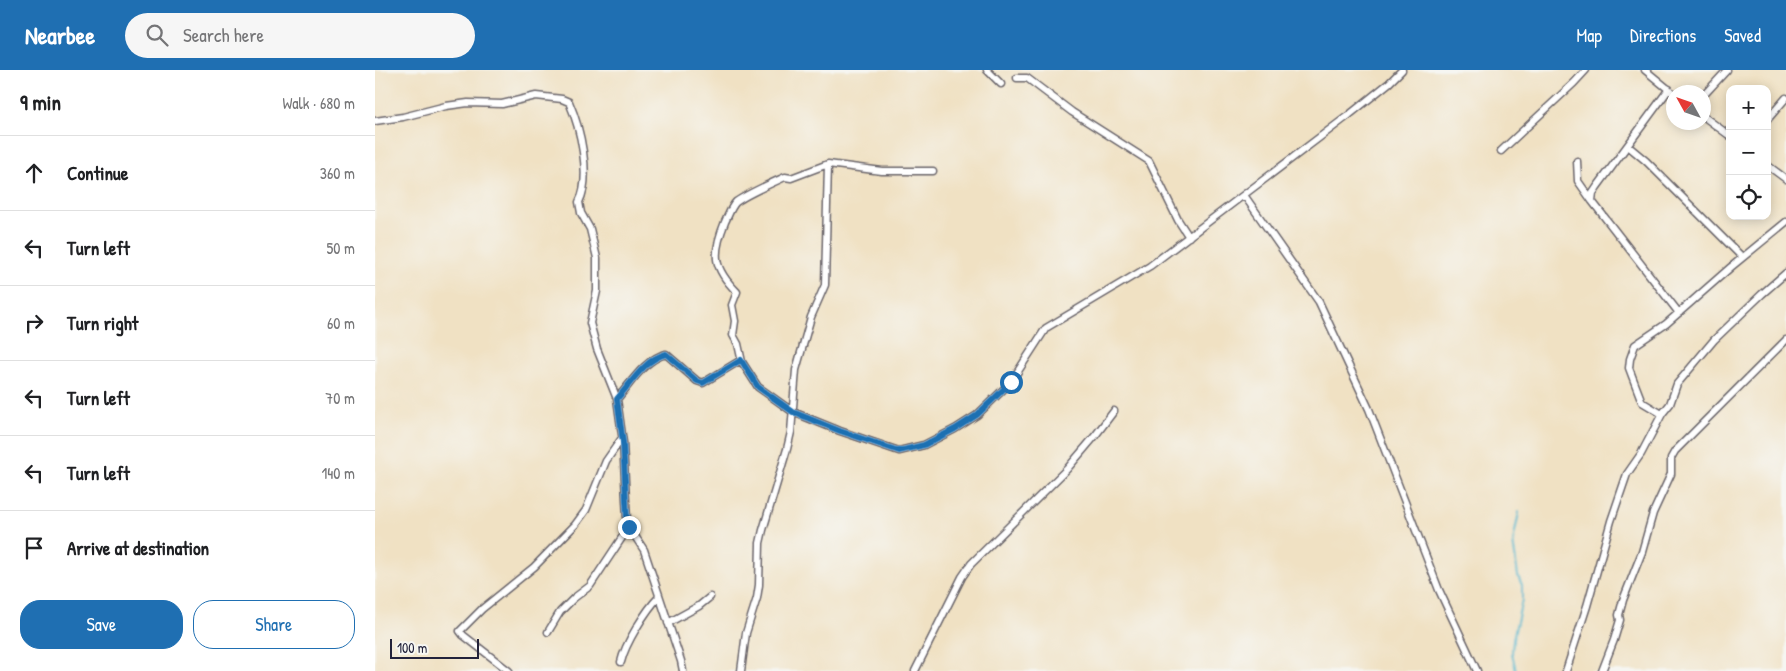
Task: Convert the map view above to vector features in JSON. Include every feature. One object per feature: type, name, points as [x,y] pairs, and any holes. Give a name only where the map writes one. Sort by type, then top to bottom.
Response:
[{"type":"street","points":[[987,70],[1001,84]]},
{"type":"street","points":[[933,171],[882,171],[827,164],[791,178],[785,177],[736,202],[729,213],[718,240],[716,259],[724,280],[737,292],[732,305],[735,321],[733,332],[738,344],[741,360],[758,387],[793,412],[840,431],[899,451],[924,445],[977,415],[1011,382],[1046,328],[1150,266],[1349,115],[1402,70]]},
{"type":"street","points":[[1501,150],[1586,70]]},
{"type":"street","points":[[1645,70],[1666,87]]},
{"type":"street","points":[[1711,87],[1727,70]]},
{"type":"street","points":[[1017,78],[1027,78],[1072,112],[1149,161],[1178,220],[1189,237]]},
{"type":"street","points":[[375,121],[403,117],[446,106],[502,104],[536,96],[562,98],[569,102],[583,150],[583,193],[579,202],[581,213],[590,230],[597,258],[597,291],[590,323],[597,349],[617,399],[622,438],[627,520],[629,527],[644,550],[683,671]]},
{"type":"street","points":[[1592,201],[1593,193],[1666,97]]},
{"type":"street","points":[[1771,115],[1786,98]]},
{"type":"street","points":[[1711,122],[1726,133]]},
{"type":"street","points":[[1628,146],[1646,161],[1742,258]]},
{"type":"street","points":[[1577,161],[1579,181],[1592,201],[1679,313]]},
{"type":"street","points":[[741,671],[746,632],[757,598],[759,585],[760,543],[791,432],[795,370],[811,317],[825,285],[827,164]]},
{"type":"street","points":[[1771,168],[1786,180]]},
{"type":"street","points":[[1244,195],[1319,302],[1369,409],[1439,590],[1477,671]]},
{"type":"street","points":[[1662,414],[1642,402],[1629,368],[1635,345],[1666,324],[1786,222]]},
{"type":"street","points":[[1566,671],[1627,474],[1641,454],[1662,414],[1670,404],[1677,384],[1715,340],[1786,273]]},
{"type":"street","points":[[1602,671],[1620,620],[1619,615],[1623,600],[1642,552],[1653,513],[1671,474],[1671,458],[1675,451],[1786,340]]},
{"type":"street","points":[[617,399],[649,362],[658,356],[666,354],[697,381],[703,383],[741,360]]},
{"type":"street","points":[[915,671],[962,577],[971,564],[1067,469],[1114,411]]},
{"type":"street","points":[[509,671],[460,632],[482,609],[534,568],[575,525],[586,510],[606,461],[622,438]]},
{"type":"street","points":[[548,632],[561,612],[574,598],[590,586],[629,527]]},
{"type":"street","points":[[621,662],[631,636],[659,597]]},
{"type":"street","points":[[668,623],[699,606],[710,597]]},
{"type":"street","points":[[495,671],[500,664]]},
{"type":"waterway","points":[[1516,671],[1512,653],[1513,639],[1522,600],[1522,585],[1518,576],[1513,542],[1519,512]]},
{"type":"route","points":[[629,527],[627,520],[623,442],[617,399],[649,362],[658,356],[666,354],[697,381],[703,383],[741,360],[758,387],[793,412],[840,431],[899,451],[924,445],[955,429],[977,415],[992,398],[1011,382]]}]
